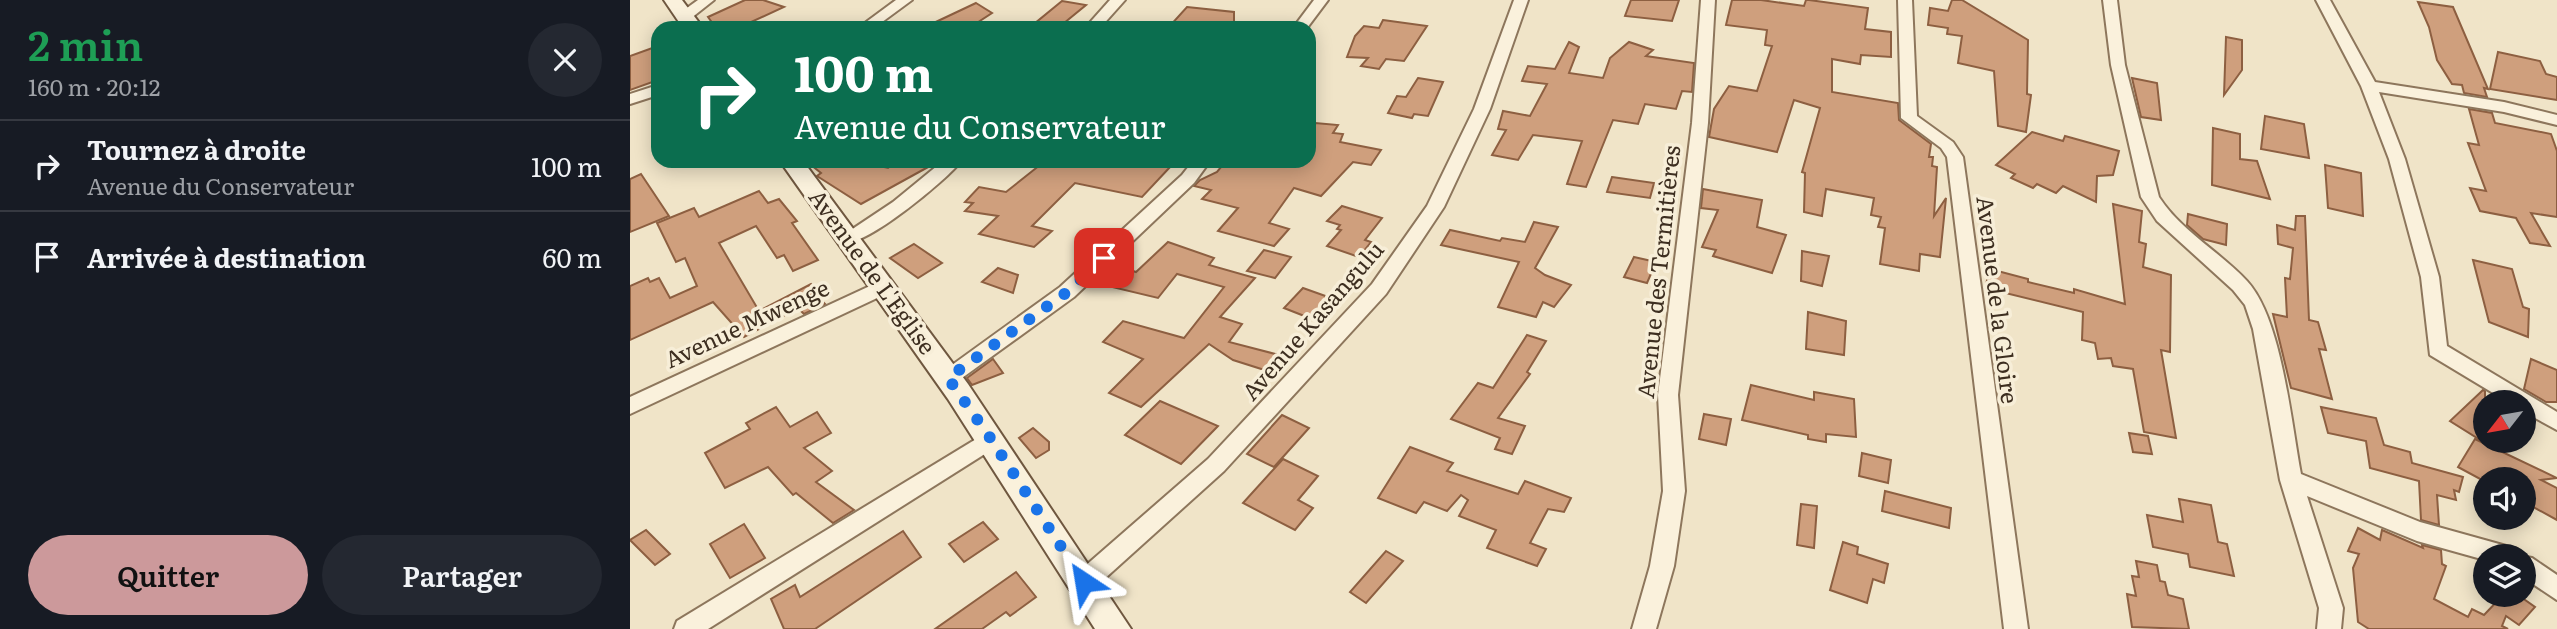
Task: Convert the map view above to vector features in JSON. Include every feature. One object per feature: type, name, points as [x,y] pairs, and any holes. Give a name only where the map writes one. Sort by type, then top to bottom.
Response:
[{"type":"street","points":[[673,0],[688,21]]},
{"type":"street","points":[[690,21],[707,0]]},
{"type":"street","points":[[875,21],[905,0]]},
{"type":"street","points":[[1098,21],[1118,0]]},
{"type":"street","points":[[1305,21],[1321,0]]},
{"type":"street","name":"Avenue Kasangulu","points":[[1084,582],[1216,465],[1379,289],[1435,206],[1482,109],[1521,0]]},
{"type":"street","name":"Avenue des Termitières","points":[[1644,629],[1662,566],[1674,491],[1668,395],[1700,123],[1708,0]]},
{"type":"street","name":"Avenue de la Gloire","points":[[1905,0],[1909,118],[1947,145],[1955,157],[2016,629]]},
{"type":"street","points":[[2110,0],[2118,65],[2151,197],[2163,217],[2240,285],[2254,303],[2263,329],[2291,480],[2331,608],[2329,629]]},
{"type":"street","points":[[2323,0],[2369,86],[2397,159],[2430,277],[2437,350],[2557,422]]},
{"type":"street","points":[[2369,86],[2504,107],[2557,120]]},
{"type":"street","points":[[630,99],[651,92]]},
{"type":"street","name":"Avenue de L'Eglise","points":[[796,168],[851,238],[991,439],[1114,629]]},
{"type":"street","points":[[851,238],[899,206],[945,168]]},
{"type":"street","points":[[948,378],[1067,292],[1169,198],[1196,168]]},
{"type":"street","name":"Avenue Mwenge","points":[[630,406],[885,286]]},
{"type":"street","points":[[686,629],[991,439]]},
{"type":"street","points":[[2291,480],[2417,531],[2473,546]]},
{"type":"street","points":[[2536,574],[2557,589]]},
{"type":"building","points":[[745,0],[763,0],[784,7],[753,21],[711,21],[708,17]]},
{"type":"building","points":[[1631,0],[1679,0],[1672,21],[1625,16]]},
{"type":"building","points":[[1732,0],[1761,0],[1804,6],[1806,0],[1809,0],[1868,8],[1865,29],[1891,32],[1891,57],[1861,55],[1860,64],[1832,59],[1832,92],[1898,103],[1899,120],[1931,144],[1929,157],[1933,157],[1932,166],[1937,167],[1934,216],[1946,198],[1940,257],[1920,254],[1919,271],[1880,264],[1885,228],[1878,227],[1881,217],[1871,215],[1874,198],[1826,189],[1822,216],[1804,212],[1805,173],[1802,172],[1820,108],[1794,100],[1777,152],[1709,137],[1714,109],[1729,86],[1757,91],[1772,46],[1765,45],[1767,30],[1726,25]]},
{"type":"building","points":[[1952,0],[1962,0],[2028,40],[2027,94],[2031,95],[2026,132],[1998,126],[1994,71],[1958,63],[1962,36],[1947,34],[1948,28],[1928,25],[1930,8],[1948,11]]},
{"type":"building","points":[[1062,1],[1086,5],[1067,21],[1038,21]]},
{"type":"building","points":[[2418,2],[2453,7],[2488,89],[2484,88],[2487,97],[2464,93],[2462,85],[2452,84],[2437,60],[2429,27]]},
{"type":"building","points":[[976,3],[992,13],[980,21],[938,21]]},
{"type":"building","points":[[1187,7],[1234,12],[1234,21],[1174,21]]},
{"type":"building","points":[[1383,20],[1427,26],[1404,61],[1386,59],[1379,69],[1361,66],[1368,58],[1347,57],[1355,36],[1364,26],[1379,28]]},
{"type":"building","points":[[2226,37],[2242,40],[2242,70],[2224,95]]},
{"type":"building","points":[[1569,42],[1579,47],[1569,73],[1603,78],[1610,58],[1629,42],[1653,50],[1646,56],[1694,63],[1692,92],[1682,91],[1676,109],[1645,104],[1638,124],[1613,120],[1586,187],[1567,184],[1582,141],[1533,135],[1518,160],[1492,155],[1506,130],[1498,129],[1503,111],[1530,116],[1547,84],[1522,81],[1528,66],[1555,69]]},
{"type":"building","points":[[651,48],[651,82],[630,90],[630,56]]},
{"type":"building","points":[[2498,52],[2540,61],[2546,74],[2557,77],[2557,100],[2490,89]]},
{"type":"building","points":[[1418,78],[1443,82],[1428,116],[1414,114],[1412,118],[1388,113],[1397,96],[1406,97]]},
{"type":"building","points":[[2132,78],[2157,83],[2161,120],[2141,117]]},
{"type":"building","points":[[2469,109],[2492,113],[2495,123],[2551,134],[2557,151],[2557,217],[2531,213],[2550,246],[2530,243],[2516,218],[2480,211],[2470,188],[2486,191],[2468,143],[2479,145]]},
{"type":"building","points":[[2265,116],[2304,124],[2309,158],[2261,149]]},
{"type":"building","points":[[1316,123],[1338,125],[1333,133],[1343,134],[1340,142],[1381,150],[1371,165],[1353,162],[1321,196],[1294,188],[1269,223],[1289,229],[1274,246],[1218,231],[1238,208],[1202,199],[1211,190],[1194,186],[1220,168],[1316,168]]},
{"type":"building","points":[[2213,128],[2240,134],[2240,159],[2257,161],[2270,199],[2212,185]]},
{"type":"building","points":[[2032,132],[2063,141],[2065,136],[2119,151],[2113,175],[2097,176],[2096,202],[2063,186],[2056,193],[2037,184],[2033,188],[2011,178],[2015,174],[1996,165]]},
{"type":"building","points":[[2325,165],[2361,173],[2363,216],[2328,208]]},
{"type":"building","points":[[815,168],[926,168],[861,204],[817,176],[821,173]]},
{"type":"building","points":[[1036,168],[1169,168],[1142,197],[1075,183],[1032,226],[1052,231],[1034,247],[979,234],[998,216],[965,211],[973,203],[965,202],[979,187],[1006,192]]},
{"type":"building","points":[[641,174],[669,216],[630,232],[630,179]]},
{"type":"building","points":[[1612,177],[1654,183],[1650,198],[1607,192]]},
{"type":"building","points":[[1703,189],[1762,200],[1757,227],[1786,235],[1772,273],[1713,256],[1716,250],[1702,247],[1718,210],[1701,208]]},
{"type":"building","points":[[759,191],[768,203],[779,199],[797,221],[792,223],[818,260],[793,271],[784,255],[777,258],[756,226],[719,243],[759,311],[811,284],[822,295],[818,297],[825,304],[804,314],[798,308],[744,337],[713,302],[630,340],[630,286],[648,278],[650,282],[659,278],[670,298],[697,286],[685,258],[676,262],[657,223],[694,208],[699,217]]},
{"type":"building","points":[[2113,204],[2142,211],[2139,242],[2146,244],[2143,267],[2171,275],[2170,352],[2161,350],[2176,438],[2144,432],[2133,369],[2113,366],[2111,358],[2098,359],[2095,343],[2082,340],[2083,312],[1985,288],[1990,269],[2028,279],[2028,282],[2074,293],[2074,289],[2125,304]]},
{"type":"building","points":[[1342,206],[1382,218],[1365,240],[1371,242],[1359,257],[1327,246],[1341,230],[1337,229],[1340,225],[1327,221]]},
{"type":"building","points":[[2188,214],[2227,224],[2226,245],[2203,239],[2187,225]]},
{"type":"building","points":[[2296,216],[2305,216],[2309,320],[2318,322],[2326,350],[2319,349],[2332,399],[2291,388],[2273,314],[2287,317],[2285,278],[2290,279],[2293,248],[2278,244],[2277,225],[2295,230]]},
{"type":"building","points":[[1534,222],[1558,227],[1535,268],[1571,285],[1554,307],[1543,302],[1536,317],[1498,307],[1519,262],[1441,245],[1450,230],[1500,241],[1502,238],[1525,242]]},
{"type":"building","points":[[1168,242],[1214,258],[1209,265],[1255,278],[1220,317],[1242,324],[1229,342],[1287,357],[1274,373],[1233,360],[1209,344],[1141,407],[1109,393],[1143,359],[1103,342],[1123,321],[1184,338],[1224,287],[1177,274],[1158,298],[1112,287],[1127,269],[1136,272]]},
{"type":"building","points":[[914,244],[942,263],[918,278],[890,258]]},
{"type":"building","points":[[1264,250],[1291,257],[1275,278],[1247,271]]},
{"type":"building","points":[[1802,251],[1829,256],[1822,286],[1801,281]]},
{"type":"building","points":[[1634,257],[1656,262],[1647,283],[1624,277]]},
{"type":"building","points":[[2473,260],[2512,269],[2523,307],[2529,309],[2528,337],[2489,322]]},
{"type":"building","points":[[998,268],[1018,275],[1013,293],[982,282]]},
{"type":"building","points":[[1303,288],[1331,298],[1312,319],[1284,308]]},
{"type":"building","points":[[1808,312],[1846,321],[1844,355],[1806,349]]},
{"type":"building","points":[[1527,335],[1546,341],[1527,372],[1530,374],[1498,418],[1525,426],[1512,454],[1495,449],[1500,438],[1451,419],[1478,383],[1493,388]]},
{"type":"building","points":[[993,359],[1003,373],[972,385],[967,378]]},
{"type":"building","points":[[2531,359],[2557,370],[2557,402],[2546,402],[2536,396],[2536,390],[2524,389]]},
{"type":"building","points":[[1751,385],[1814,400],[1814,392],[1854,399],[1856,437],[1826,434],[1826,442],[1808,439],[1808,435],[1742,420]]},
{"type":"building","points":[[2473,399],[2473,435],[2450,421]]},
{"type":"building","points":[[1160,401],[1218,426],[1181,464],[1125,435]]},
{"type":"building","points":[[776,407],[790,427],[817,412],[831,433],[804,448],[832,471],[816,482],[854,510],[833,523],[796,493],[793,495],[768,467],[725,488],[705,453],[750,429],[746,423]]},
{"type":"building","points":[[2321,407],[2376,418],[2384,445],[2410,452],[2412,463],[2463,477],[2459,492],[2454,490],[2456,500],[2437,495],[2439,525],[2421,520],[2419,481],[2370,468],[2366,441],[2328,433]]},
{"type":"building","points":[[1704,414],[1731,419],[1726,445],[1699,439]]},
{"type":"building","points":[[1282,415],[1309,428],[1274,467],[1247,454]]},
{"type":"building","points":[[1033,428],[1049,442],[1049,450],[1036,458],[1019,438]]},
{"type":"building","points":[[2129,433],[2148,436],[2152,454],[2133,452]]},
{"type":"building","points":[[2473,442],[2473,453],[2504,453],[2534,467],[2473,467],[2473,475],[2458,467]]},
{"type":"building","points":[[1410,447],[1453,463],[1447,471],[1518,494],[1525,481],[1571,498],[1564,512],[1548,509],[1530,543],[1546,549],[1537,566],[1487,548],[1496,530],[1459,516],[1468,500],[1461,495],[1447,511],[1424,502],[1416,513],[1378,498]]},
{"type":"building","points":[[1862,453],[1891,460],[1888,483],[1859,476]]},
{"type":"building","points":[[1283,459],[1318,476],[1298,500],[1313,508],[1295,530],[1243,503]]},
{"type":"building","points":[[2536,468],[2557,478],[2541,480],[2557,488],[2557,520],[2536,509]]},
{"type":"building","points":[[1885,491],[1951,508],[1949,528],[1882,511]]},
{"type":"building","points":[[2179,499],[2211,505],[2218,542],[2227,544],[2234,576],[2190,567],[2188,554],[2153,547],[2147,515],[2183,522]]},
{"type":"building","points":[[1801,504],[1817,506],[1814,548],[1797,545]]},
{"type":"building","points":[[983,522],[998,539],[964,562],[949,544]]},
{"type":"building","points":[[744,524],[765,558],[730,578],[710,544]]},
{"type":"building","points":[[2358,528],[2380,540],[2382,530],[2423,548],[2422,545],[2441,550],[2442,564],[2446,566],[2434,599],[2468,617],[2472,609],[2484,615],[2492,607],[2535,607],[2519,625],[2506,616],[2502,626],[2508,629],[2369,629],[2358,622],[2353,568],[2359,554],[2348,551]]},
{"type":"building","points":[[646,530],[670,554],[655,565],[630,540]]},
{"type":"building","points":[[903,531],[921,557],[815,629],[784,629],[771,599],[795,585],[800,597]]},
{"type":"building","points":[[1843,542],[1858,547],[1857,554],[1888,564],[1884,583],[1873,579],[1867,603],[1830,590]]},
{"type":"building","points":[[1386,551],[1403,561],[1366,603],[1350,592]]},
{"type":"building","points":[[2136,561],[2157,565],[2160,581],[2165,582],[2168,595],[2183,599],[2189,629],[2132,627],[2127,594],[2136,596],[2132,576],[2139,577]]},
{"type":"building","points":[[1016,572],[1036,597],[1010,616],[1006,612],[982,629],[935,629]]},
{"type":"route","points":[[1084,582],[948,378],[1067,292],[1104,258]]}]
